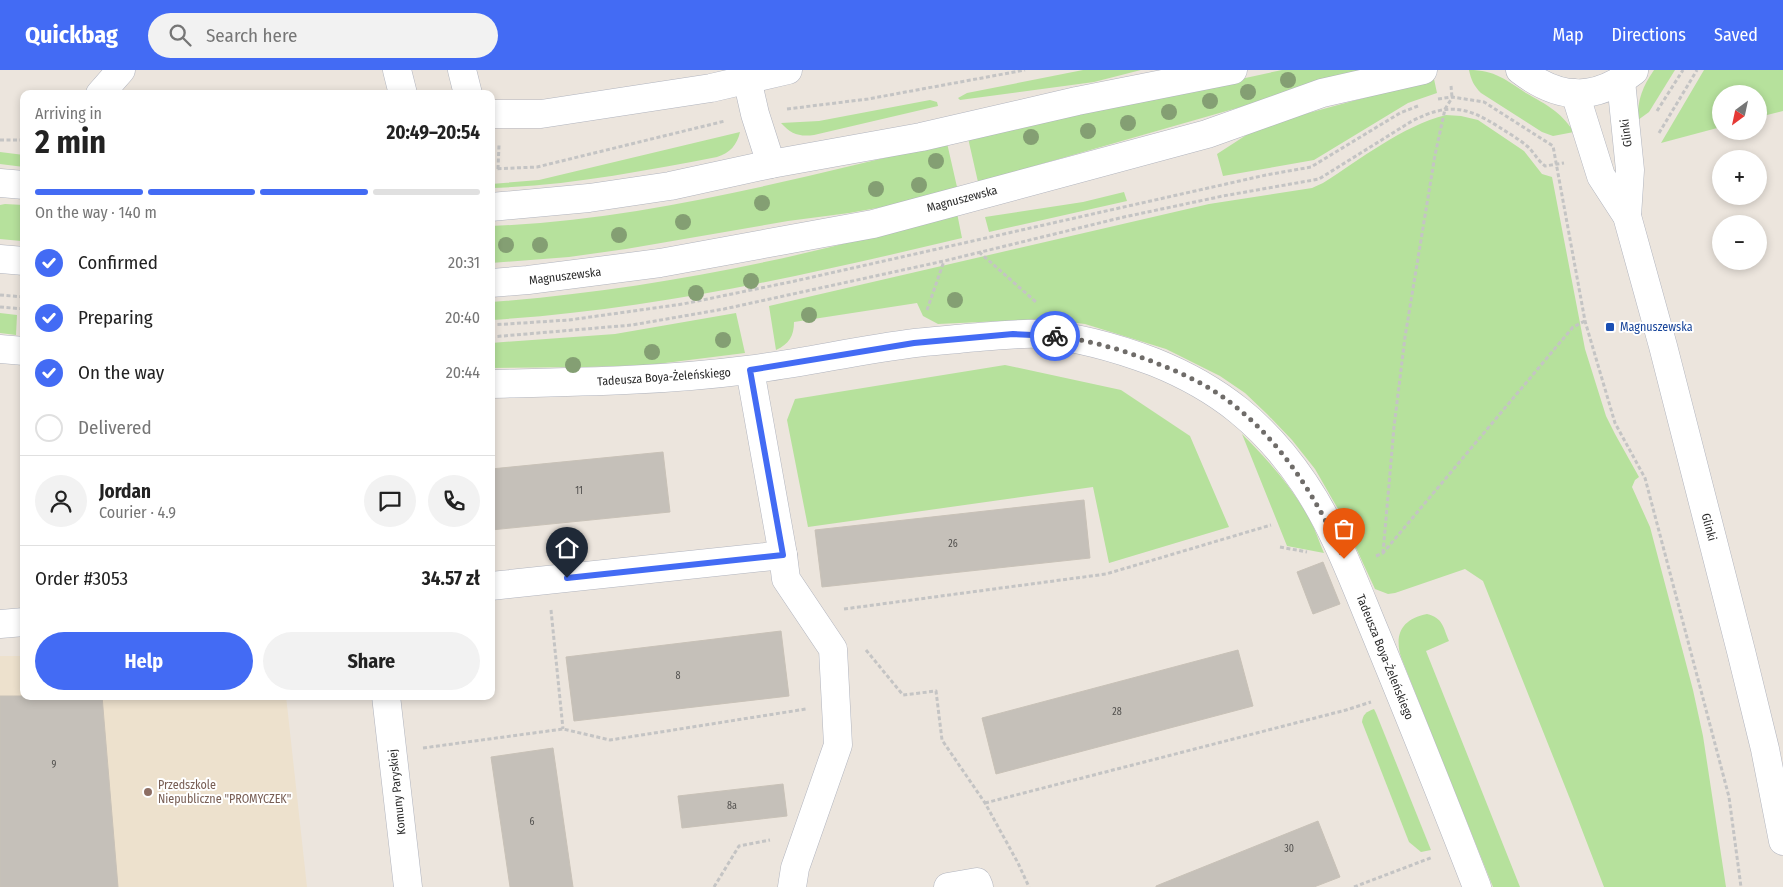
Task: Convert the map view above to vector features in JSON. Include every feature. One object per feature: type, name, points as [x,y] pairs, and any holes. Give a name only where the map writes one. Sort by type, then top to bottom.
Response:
[{"type":"street","points":[[104,90],[121,70]]},
{"type":"street","points":[[397,70],[403,90]]},
{"type":"street","points":[[462,70],[467,90]]},
{"type":"street","points":[[495,114],[541,114],[711,88],[788,70]]},
{"type":"street","points":[[495,207],[521,206],[670,186],[771,164],[921,137],[1076,101],[1233,70]]},
{"type":"street","name":"Magnuszewska","points":[[495,283],[660,263],[872,224],[1207,134],[1322,93],[1423,70]]},
{"type":"street","points":[[1520,70],[1536,82],[1549,88],[1576,94],[1599,91],[1628,76]]},
{"type":"street","name":"Glinki","points":[[1627,216],[1630,170],[1628,76]]},
{"type":"street","points":[[747,80],[755,114],[771,164]]},
{"type":"street","name":"Glinki","points":[[1576,94],[1601,176],[1627,216],[1663,346],[1741,651],[1780,808],[1783,841]]},
{"type":"street","points":[[0,183],[20,185]]},
{"type":"street","points":[[0,259],[20,261]]},
{"type":"street","name":"Tadeusza Boya-Żeleńskiego","points":[[495,384],[648,380],[750,370],[914,343],[1013,334],[1078,339],[1125,351],[1164,366],[1200,383],[1231,403],[1255,424],[1304,482],[1318,506],[1344,559],[1400,692],[1477,887]]},
{"type":"street","points":[[0,349],[20,351]]},
{"type":"street","points":[[750,370],[786,579],[833,649],[838,745],[795,868],[792,887]]},
{"type":"street","points":[[495,586],[783,555]]},
{"type":"street","points":[[0,624],[20,622]]},
{"type":"street","name":"Komuny Paryskiej","points":[[386,700],[408,887]]},
{"type":"street","points":[[948,887],[977,882],[979,887]]},
{"type":"path","points":[[495,169],[537,167],[755,114],[868,99],[1025,70]]},
{"type":"path","points":[[1654,141],[1697,70]]},
{"type":"path","points":[[1382,553],[1405,337],[1435,155],[1445,109],[1452,97]]},
{"type":"path","points":[[1432,99],[1452,97],[1484,102],[1553,146],[1585,320],[1615,422],[1645,478],[1729,797],[1741,887]]},
{"type":"path","points":[[495,325],[568,320],[683,304],[795,281],[1311,166],[1400,114],[1424,103]]},
{"type":"path","points":[[495,337],[564,332],[701,313],[812,291],[1202,200],[1319,178],[1406,124],[1428,113],[1445,109],[1470,112],[1482,117],[1525,145],[1545,166],[1565,162]]},
{"type":"path","points":[[0,140],[20,140]]},
{"type":"path","points":[[979,251],[1030,295],[1046,312],[1062,337]]},
{"type":"path","points":[[0,295],[20,297]]},
{"type":"path","points":[[0,307],[20,309]]},
{"type":"path","points":[[1369,559],[1382,553],[1573,328],[1585,320]]},
{"type":"path","points":[[843,609],[1106,574],[1271,525]]},
{"type":"path","points":[[1280,547],[1308,552]]},
{"type":"path","points":[[548,580],[563,729]]},
{"type":"path","points":[[865,648],[903,695],[936,691],[942,740],[985,803],[1029,887]]},
{"type":"path","points":[[985,803],[1346,710],[1400,692]]},
{"type":"path","points":[[392,753],[563,729],[610,740],[836,704]]},
{"type":"path","points":[[714,887],[739,846],[808,832]]},
{"type":"path","points":[[1354,887],[1462,847]]},
{"type":"shaded area","name":"Przedszkole Niepubliczne \"PROMYCZEK\"","points":[[0,656],[20,656],[20,700],[286,700],[307,887],[0,887]]},
{"type":"green space","points":[[1083,70],[1141,70],[1094,82],[960,100],[958,98],[967,93]]},
{"type":"green space","points":[[1282,70],[1370,70],[978,182],[968,138]]},
{"type":"green space","points":[[1469,70],[1486,72],[1506,80],[1553,109],[1574,132],[1553,136],[1542,132],[1481,93],[1473,83]]},
{"type":"green space","points":[[1654,70],[1675,70],[1649,112],[1638,120],[1642,94]]},
{"type":"green space","points":[[1704,70],[1783,70],[1783,111],[1768,115],[1768,85],[1712,85],[1712,129],[1661,143]]},
{"type":"green space","points":[[1434,79],[1437,93],[1408,103],[1314,160],[1223,176],[1217,154],[1251,132],[1290,118]]},
{"type":"green space","points":[[930,100],[937,102],[938,106],[814,135],[804,136],[796,134],[788,130],[781,123],[819,121]]},
{"type":"green space","points":[[1446,115],[1478,120],[1524,151],[1542,174],[1552,177],[1585,349],[1606,416],[1639,477],[1635,480],[1632,487],[1650,527],[1693,690],[1703,736],[1726,887],[1604,887],[1483,581],[1465,569],[1395,593],[1388,594],[1375,589],[1338,509],[1315,469],[1292,440],[1267,414],[1245,393],[1220,376],[1166,349],[1085,324],[1045,319],[938,324],[923,316],[917,303],[794,322],[790,339],[776,350],[769,306],[1209,204],[1312,188],[1323,183],[1398,135],[1430,120]]},
{"type":"green space","points":[[740,132],[732,148],[717,157],[576,181],[495,188],[495,184],[539,180]]},
{"type":"green space","points":[[947,143],[957,187],[899,204],[849,213],[788,221],[626,249],[569,257],[495,263],[495,226],[607,215],[664,206],[778,183]]},
{"type":"green space","points":[[0,152],[20,154],[20,166],[0,164]]},
{"type":"green space","points":[[1124,192],[1127,201],[989,232],[985,217],[1083,202]]},
{"type":"green space","points":[[0,205],[20,205],[20,241],[0,239]]},
{"type":"green space","points":[[957,213],[962,238],[787,278],[728,289],[610,308],[495,320],[495,302],[609,289],[726,270],[784,258]]},
{"type":"green space","points":[[0,313],[17,315],[16,335],[0,333]]},
{"type":"green space","points":[[736,313],[745,353],[649,365],[495,368],[495,343],[615,334]]},
{"type":"green space","points":[[1005,365],[1121,390],[1190,436],[1229,527],[1109,563],[1093,487],[808,527],[787,420],[795,399]]},
{"type":"green space","points":[[1242,434],[1270,464],[1296,497],[1312,524],[1324,553],[1287,546]]},
{"type":"green space","points":[[1427,614],[1436,618],[1444,627],[1449,641],[1426,651],[1520,887],[1493,887],[1401,657],[1399,641],[1402,629],[1411,620]]},
{"type":"green space","points":[[1374,709],[1431,850],[1421,852],[1409,842],[1362,722],[1365,714]]},
{"type":"building","points":[[663,452],[670,512],[495,530],[495,469]]},
{"type":"building","points":[[1084,500],[1090,558],[822,587],[815,530]]},
{"type":"building","points":[[1323,562],[1340,604],[1313,614],[1297,572]]},
{"type":"building","points":[[781,631],[789,696],[574,721],[566,657]]},
{"type":"building","points":[[1238,650],[1253,706],[996,774],[982,718]]},
{"type":"building","points":[[0,696],[20,696],[20,700],[102,700],[118,887],[0,887]]},
{"type":"building","points":[[553,748],[573,887],[510,887],[491,757]]},
{"type":"building","points":[[783,784],[787,816],[682,828],[678,796]]},
{"type":"building","points":[[1318,821],[1340,877],[1314,887],[1156,887],[1156,886]]},
{"type":"way so far","points":[[1055,336],[1078,339],[1125,351],[1164,366],[1200,383],[1231,403],[1255,424],[1304,482],[1334,536],[1344,559]]},
{"type":"place","name":"Magnuszewska","points":[[1610,327]]},
{"type":"place","name":"Przedszkole Niepubliczne \"PROMYCZEK\"","points":[[148,792]]},
{"type":"route","points":[[567,578],[783,555],[750,370],[914,343],[1013,334],[1055,336]]}]
